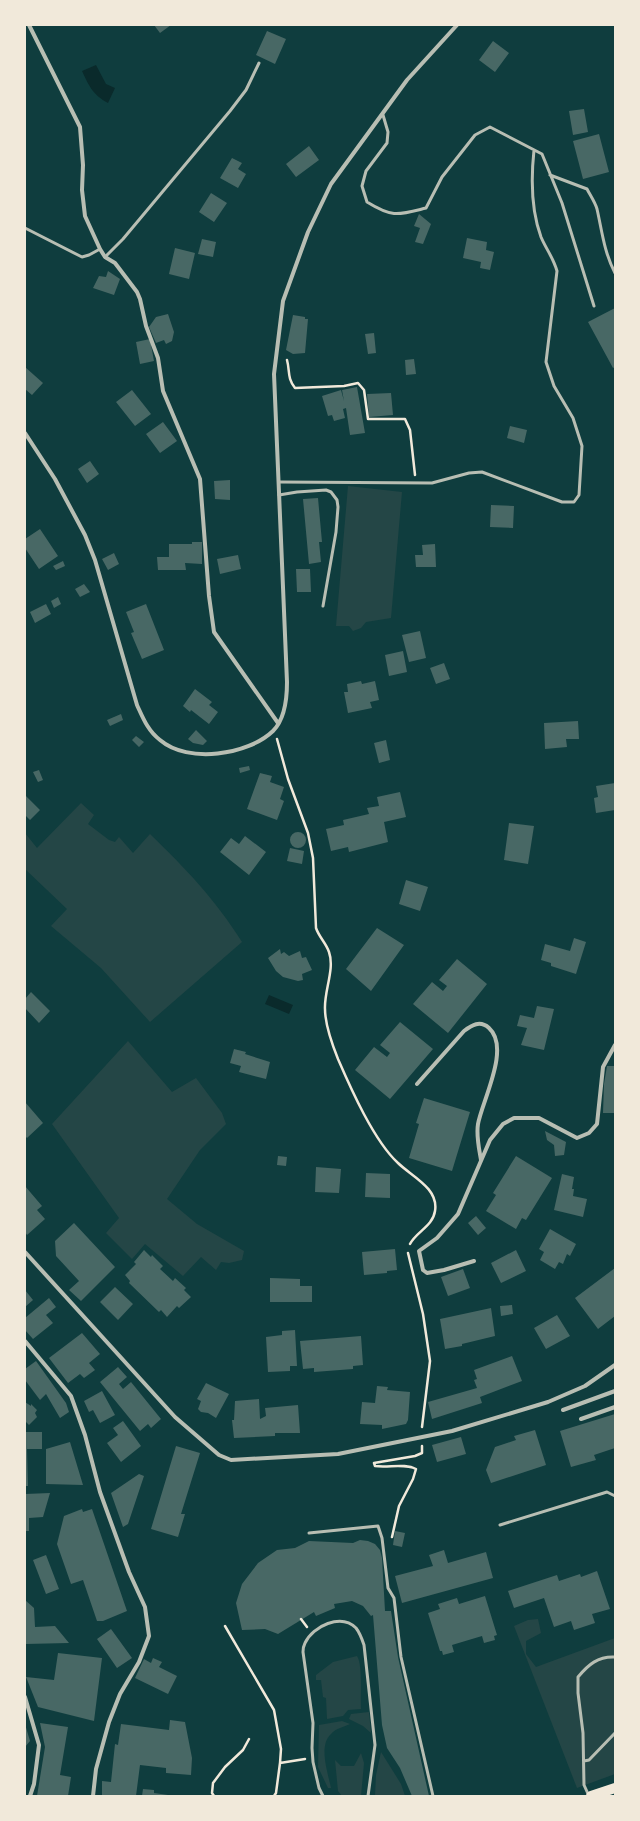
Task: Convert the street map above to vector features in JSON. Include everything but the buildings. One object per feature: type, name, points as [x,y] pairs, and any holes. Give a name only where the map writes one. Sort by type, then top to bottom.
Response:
[{"type":"main road","points":[[590,1796],[615,1788]]},
{"type":"street","points":[[29,25],[80,127],[83,165],[82,190],[85,216],[105,257],[115,263],[137,292],[146,326],[158,358],[163,391],[200,479],[209,596],[214,632],[278,723]]},
{"type":"street","points":[[25,433],[55,479],[86,535],[95,560],[137,705],[146,726],[160,741],[176,749],[204,756],[217,755],[252,744],[274,730],[287,697],[274,374],[283,300],[308,232],[331,184],[383,115],[407,80],[457,25]]},
{"type":"street","points":[[417,1084],[464,1031],[474,1024],[479,1024],[489,1028],[495,1038],[497,1055],[495,1072],[478,1123],[477,1134],[481,1161]]},
{"type":"street","points":[[474,1261],[444,1270],[427,1273],[423,1270],[419,1251],[437,1238],[458,1214],[490,1140],[503,1124],[514,1118],[539,1118],[577,1138],[589,1133],[598,1124],[603,1066],[615,1045]]},
{"type":"street","points":[[25,1252],[175,1417],[218,1455],[231,1460],[338,1454],[452,1430],[548,1402],[585,1386],[615,1365]]},
{"type":"street","points":[[25,1342],[71,1396],[85,1435],[100,1492],[129,1572],[145,1607],[149,1636],[139,1662],[120,1694],[109,1722],[96,1769],[94,1796]]},
{"type":"street","points":[[563,1410],[615,1391]]},
{"type":"street","points":[[581,1418],[615,1406]]},
{"type":"street","points":[[25,1697],[39,1745],[34,1784],[30,1796]]},
{"type":"lane","points":[[105,257],[123,239],[230,111],[246,90],[259,63]]},
{"type":"lane","points":[[383,115],[388,132],[387,143],[366,171],[362,186],[367,202],[384,212],[400,214],[426,208],[442,177],[475,135],[490,127],[542,154],[565,210],[594,306]]},
{"type":"lane","points":[[279,482],[432,483],[469,473],[482,472],[562,502],[574,502],[579,495],[582,446],[573,418],[554,386],[546,362],[557,271],[553,257],[542,238],[538,226],[532,190],[534,150]]},
{"type":"lane","points":[[550,175],[587,189],[597,208],[598,219],[608,259],[615,273]]},
{"type":"lane","points":[[25,228],[82,256],[89,255],[100,248]]},
{"type":"lane","points":[[279,495],[326,490],[331,492],[337,500],[338,508],[336,532],[323,606]]},
{"type":"lane","points":[[500,1525],[607,1492],[615,1496]]},
{"type":"lane","points":[[309,1533],[378,1526],[382,1538],[388,1588],[394,1598],[401,1657],[433,1796]]},
{"type":"lane","points":[[323,1796],[319,1788],[313,1762],[313,1723],[303,1652],[305,1642],[311,1634],[327,1624],[346,1622],[355,1627],[360,1634],[364,1645],[375,1745],[368,1796]]},
{"type":"lane","points":[[590,1796],[584,1785],[583,1727],[578,1693],[578,1677],[591,1663],[599,1659],[615,1658]]},
{"type":"lane","points":[[584,1761],[589,1760],[615,1733]]},
{"type":"path","points":[[277,352],[286,357],[289,367],[289,381],[295,388],[344,386],[358,383],[364,390],[368,419],[405,419],[410,430],[415,482]]},
{"type":"path","points":[[274,730],[288,779],[308,833],[313,858],[316,928],[319,937],[329,952],[331,964],[325,1008],[326,1020],[337,1058],[370,1125],[395,1161],[425,1185],[434,1200],[436,1207],[433,1218],[412,1240],[408,1250],[410,1268],[423,1314],[430,1360],[421,1436],[422,1452],[415,1456],[374,1463],[375,1466],[383,1468],[412,1467],[416,1469],[416,1473],[399,1506],[393,1530],[392,1542]]},
{"type":"path","points":[[225,1626],[274,1710],[281,1749],[276,1793],[274,1796]]},
{"type":"path","points":[[214,1796],[212,1793],[213,1783],[225,1767],[243,1750],[249,1739]]},
{"type":"path","points":[[280,1763],[295,1761]]},
{"type":"shaded area","points":[[96,65],[106,84],[115,88],[108,103],[92,90],[82,71]]},
{"type":"shaded area","points":[[348,486],[402,492],[391,618],[366,622],[361,628],[353,631],[349,626],[336,626]]},
{"type":"shaded area","points":[[81,803],[94,815],[88,824],[109,840],[115,842],[119,837],[133,853],[150,834],[211,898],[242,942],[150,1022],[101,968],[51,926],[67,909],[25,869],[25,833],[37,848]]},
{"type":"shaded area","points":[[269,995],[293,1005],[289,1014],[265,1004]]},
{"type":"shaded area","points":[[128,1041],[172,1092],[196,1078],[222,1113],[226,1124],[200,1150],[167,1199],[197,1224],[244,1251],[242,1260],[229,1263],[221,1262],[216,1270],[201,1257],[183,1276],[145,1244],[132,1259],[106,1233],[119,1218],[52,1124]]},
{"type":"shaded area","points":[[538,1619],[541,1633],[526,1641],[526,1654],[536,1667],[615,1638],[615,1774],[577,1788],[514,1626],[528,1620]]},
{"type":"shaded area","points":[[357,1656],[361,1673],[361,1709],[348,1710],[343,1716],[327,1719],[326,1698],[323,1697],[321,1680],[316,1680],[316,1675],[333,1662]]},
{"type":"shaded area","points":[[369,1712],[371,1733],[363,1726],[349,1719],[351,1714]]},
{"type":"shaded area","points":[[342,1721],[350,1724],[333,1732],[327,1739],[325,1745],[325,1760],[331,1788],[328,1788],[318,1767],[319,1725]]},
{"type":"shaded area","points":[[381,1752],[401,1784],[405,1796],[375,1796],[376,1775]]},
{"type":"shaded area","points":[[361,1753],[364,1763],[361,1796],[342,1796],[338,1791],[335,1760],[341,1766],[354,1766]]}]
